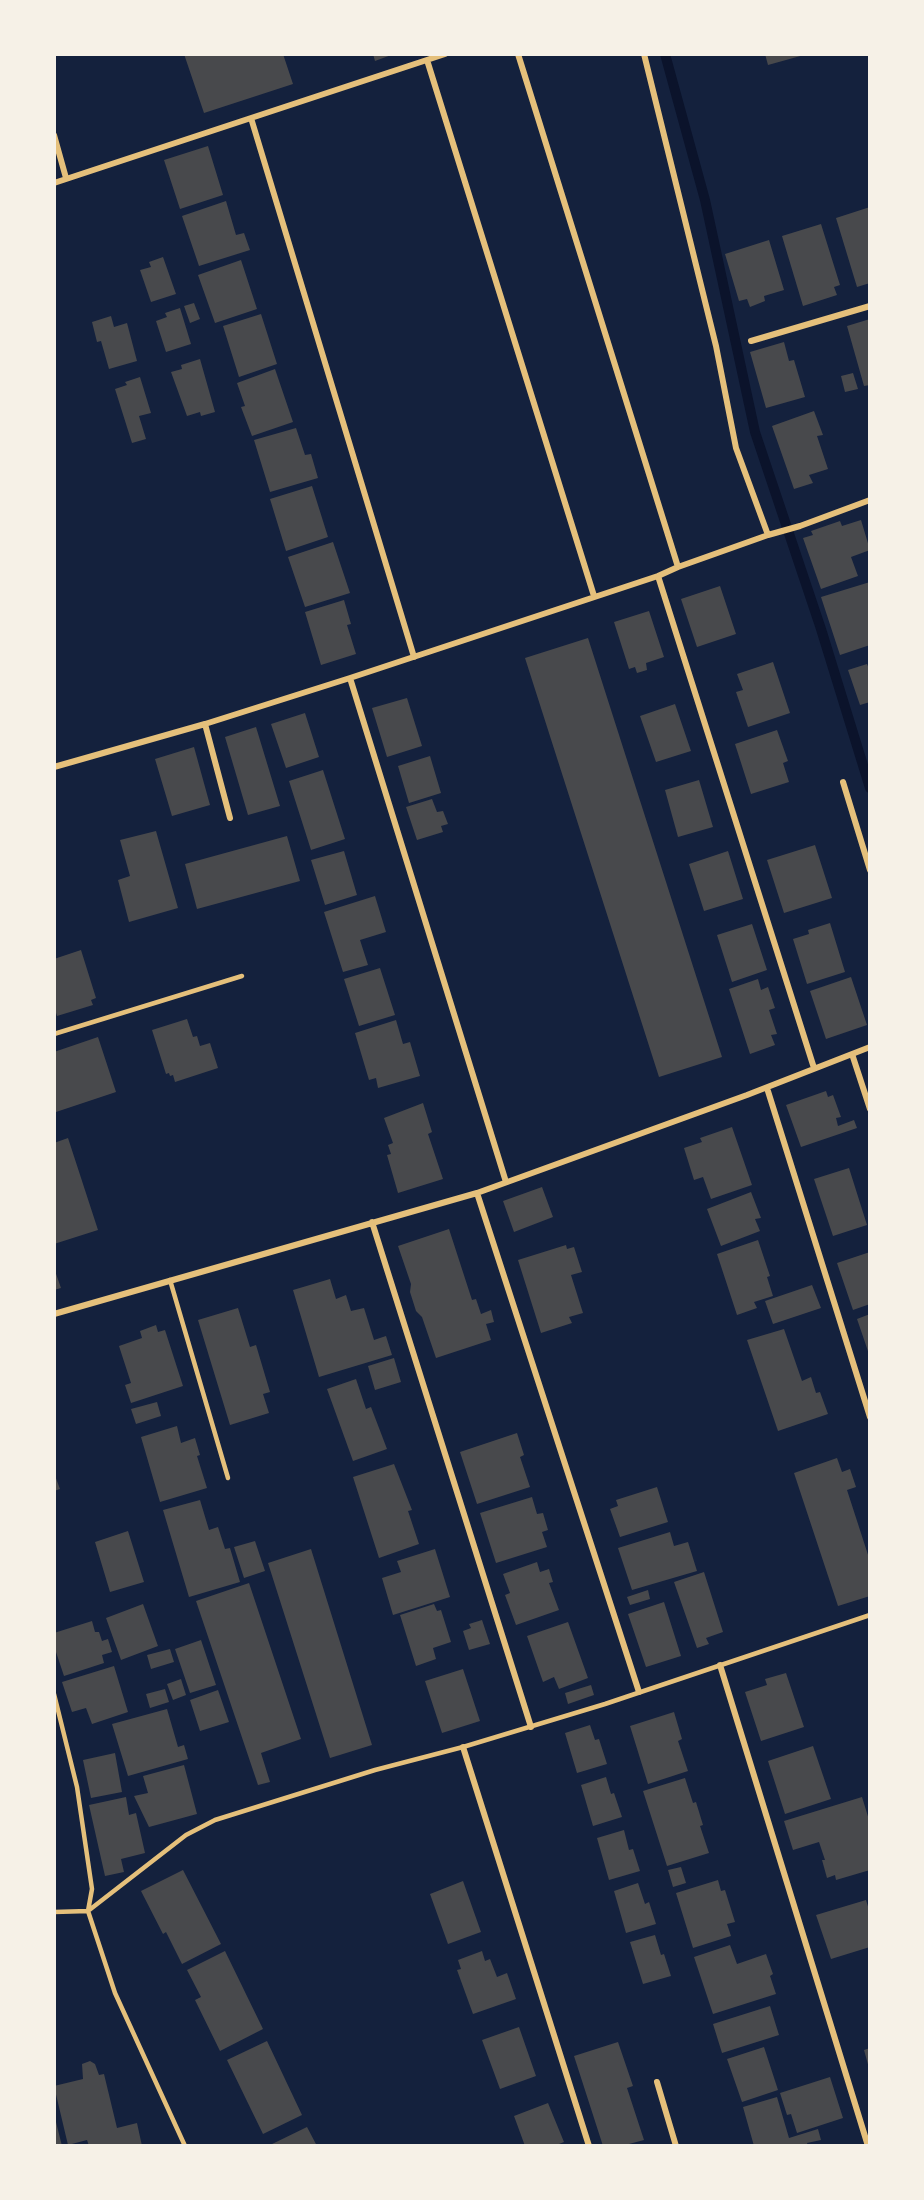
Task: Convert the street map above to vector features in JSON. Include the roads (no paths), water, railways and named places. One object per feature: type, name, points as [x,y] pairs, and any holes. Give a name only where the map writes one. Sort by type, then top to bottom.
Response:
[{"type":"street","points":[[54,183],[445,54]]},
{"type":"street","points":[[518,54],[678,567]]},
{"type":"street","points":[[644,54],[716,346],[736,448],[771,534]]},
{"type":"street","points":[[427,60],[594,596]]},
{"type":"street","points":[[251,118],[414,657]]},
{"type":"street","points":[[54,135],[66,178]]},
{"type":"street","points":[[751,341],[870,306]]},
{"type":"street","points":[[54,767],[205,724],[350,678],[658,576],[870,500]]},
{"type":"street","points":[[658,576],[814,1068]]},
{"type":"street","points":[[350,678],[506,1182]]},
{"type":"street","points":[[205,724],[230,818]]},
{"type":"street","points":[[843,782],[870,870]]},
{"type":"street","points":[[54,1314],[477,1192],[767,1088],[870,1047]]},
{"type":"street","points":[[852,1054],[870,1109]]},
{"type":"street","points":[[767,1088],[870,1418]]},
{"type":"street","points":[[477,1192],[639,1692]]},
{"type":"street","points":[[372,1222],[531,1727]]},
{"type":"street","points":[[720,1665],[868,2146]]},
{"type":"street","points":[[463,1747],[589,2146]]},
{"type":"street","points":[[657,2082],[676,2146]]},
{"type":"lane","points":[[54,1034],[242,976]]},
{"type":"lane","points":[[170,1280],[228,1478]]},
{"type":"lane","points":[[54,1912],[88,1911],[186,1835],[215,1820],[375,1770],[531,1727],[870,1615]]},
{"type":"lane","points":[[54,1694],[76,1787],[92,1889],[88,1911],[115,1993],[186,2146]]},
{"type":"waterway","points":[[665,54],[705,200],[755,432],[821,629],[870,788]]}]
